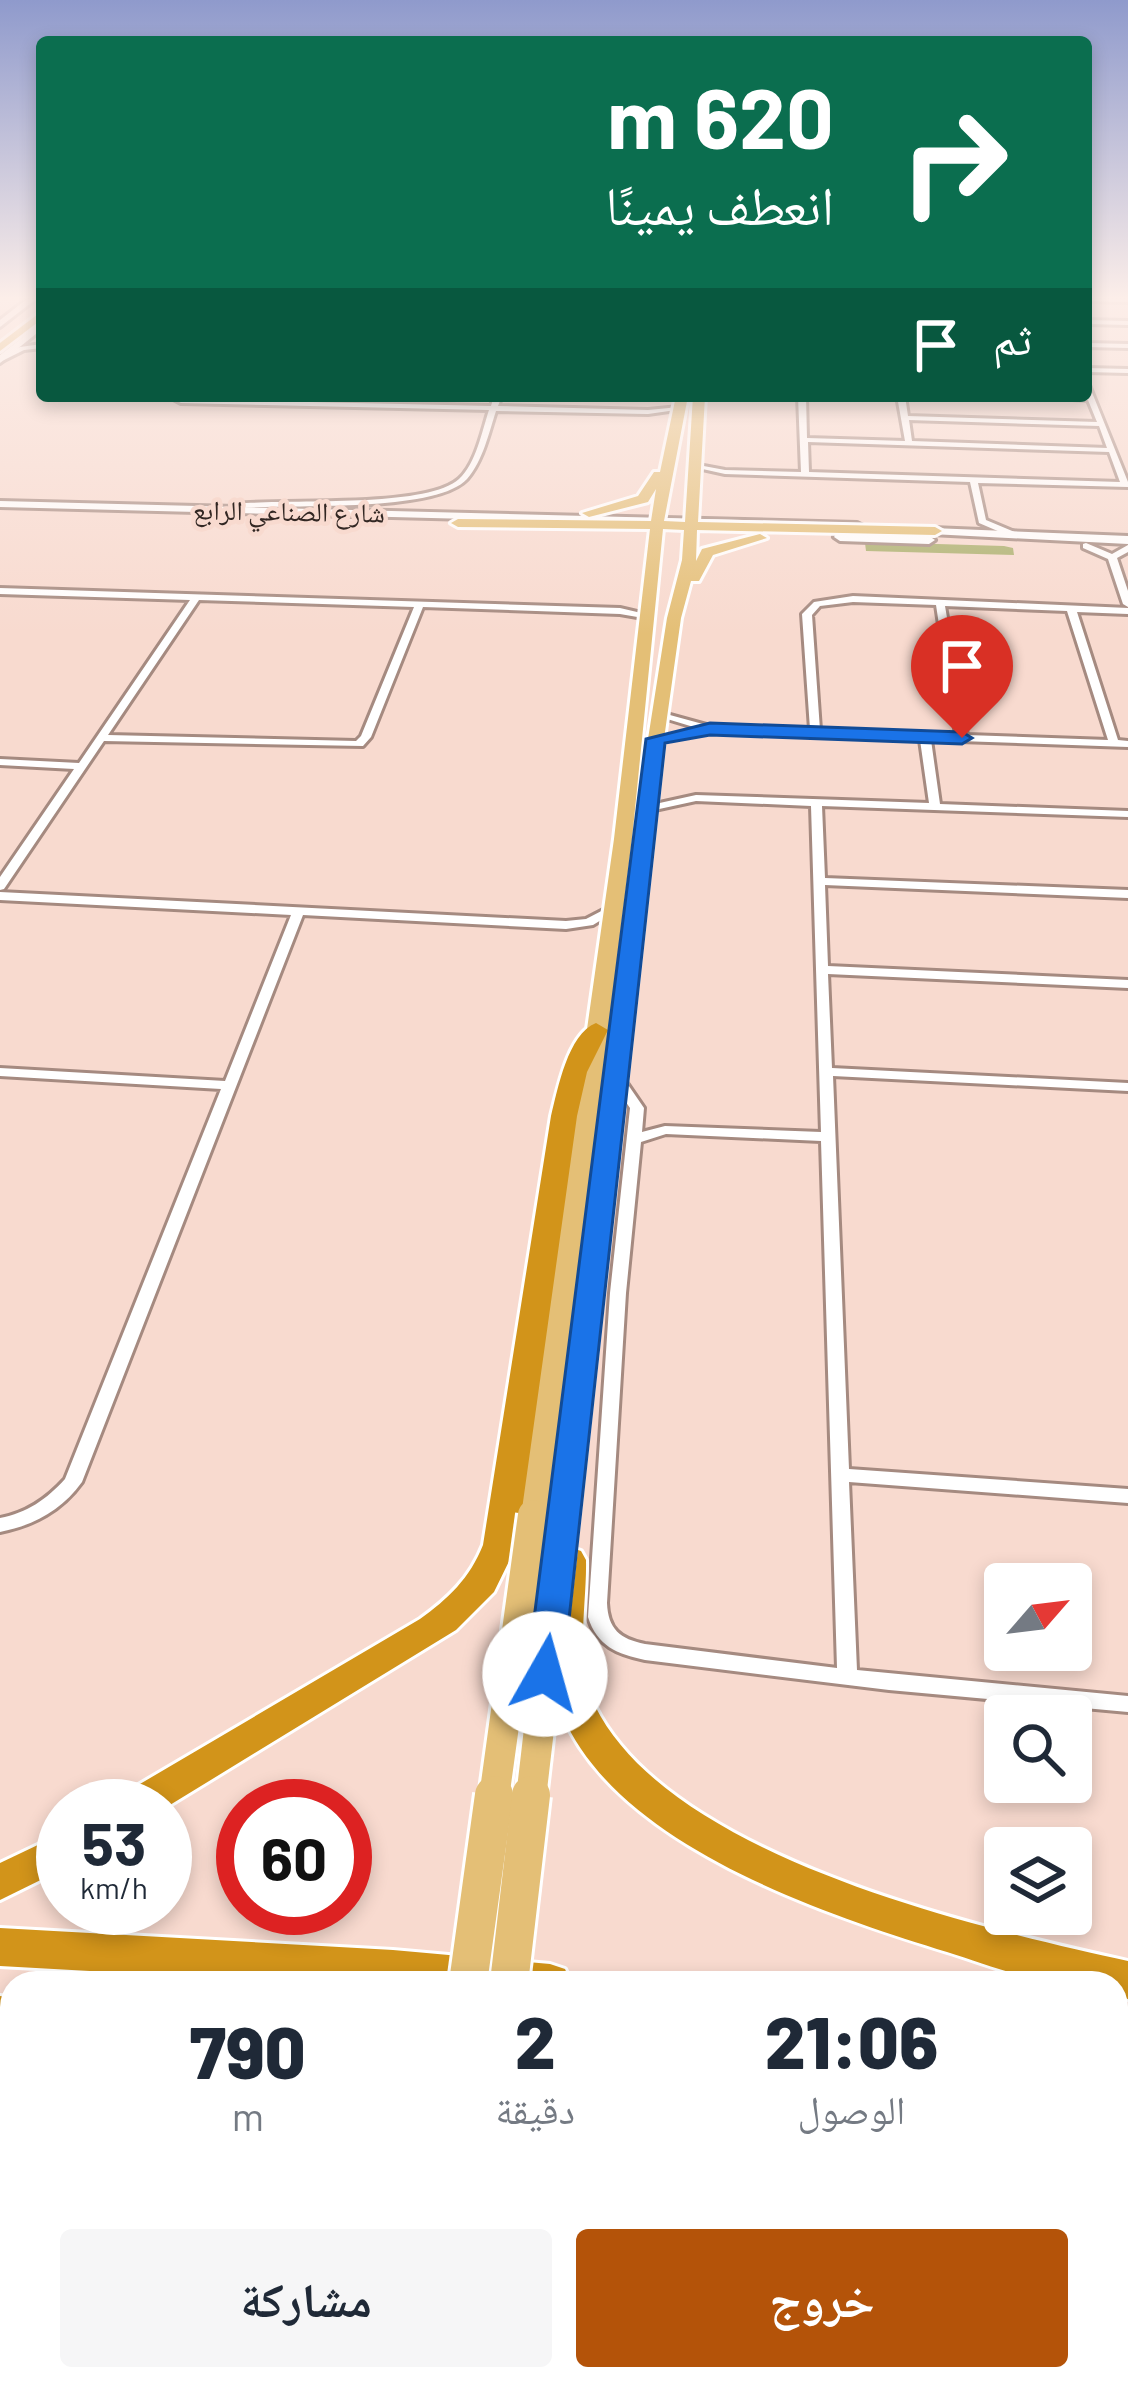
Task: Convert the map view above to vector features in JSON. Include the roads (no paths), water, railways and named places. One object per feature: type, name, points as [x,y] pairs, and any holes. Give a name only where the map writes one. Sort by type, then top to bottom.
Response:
[{"type":"highway","points":[[181,1779],[432,1629],[468,1601],[492,1569],[500,1545],[560,1138],[575,1072],[596,1030]]},
{"type":"highway","points":[[548,1515],[570,1576],[568,1675],[578,1710],[595,1743],[621,1775],[654,1803],[762,1862],[895,1917],[996,1949],[1090,1971]]},
{"type":"highway","points":[[0,1882],[36,1864]]},
{"type":"highway","points":[[0,1947],[415,1971]]},
{"type":"main road","points":[[521,515],[587,513],[633,504],[650,494],[668,465],[678,411]]},
{"type":"main road","points":[[510,1971],[548,1515],[596,1030],[653,579],[692,476],[698,411]]},
{"type":"main road","points":[[668,465],[674,476],[666,585],[679,596]]},
{"type":"main road","points":[[692,476],[709,507],[810,530],[1128,545]]},
{"type":"main road","points":[[0,505],[241,506],[338,512]]},
{"type":"main road","points":[[0,505],[324,518]]},
{"type":"main road","name":"شارع الصناعي الرابع","points":[[0,505],[669,529]]},
{"type":"main road","name":"شارع الصناعي الرابع","points":[[128,509],[627,518],[669,529]]},
{"type":"main road","points":[[458,523],[614,522],[627,518]]},
{"type":"main road","points":[[480,522],[935,531]]},
{"type":"main road","points":[[458,523],[589,534],[669,529],[935,531],[1128,545]]},
{"type":"main road","points":[[470,1971],[616,1079],[659,715],[679,596],[669,529]]},
{"type":"main road","points":[[679,596],[702,556],[714,548],[810,530]]},
{"type":"street","points":[[241,506],[295,500],[394,500],[445,490],[465,477],[492,411]]},
{"type":"street","points":[[802,411],[805,474]]},
{"type":"street","points":[[904,411],[910,443]]},
{"type":"street","points":[[692,476],[725,472],[1127,484],[1096,411]]},
{"type":"street","points":[[905,418],[1101,424]]},
{"type":"street","points":[[986,420],[994,446]]},
{"type":"street","points":[[803,440],[1112,450]]},
{"type":"street","points":[[973,479],[982,521]]},
{"type":"street","points":[[954,532],[982,521],[1014,535]]},
{"type":"street","points":[[1112,557],[1128,545]]},
{"type":"street","points":[[815,733],[808,616],[832,604],[867,601],[1128,607],[1112,557],[1086,546]]},
{"type":"street","points":[[0,591],[649,611]]},
{"type":"street","points":[[0,886],[196,598]]},
{"type":"street","points":[[940,603],[962,738]]},
{"type":"street","points":[[100,738],[359,744],[366,737],[420,604]]},
{"type":"street","points":[[656,739],[710,729],[1121,744],[1071,608]]},
{"type":"street","points":[[659,715],[710,729]]},
{"type":"street","points":[[926,737],[935,807]]},
{"type":"street","points":[[0,762],[82,766]]},
{"type":"street","points":[[652,782],[696,798]]},
{"type":"street","points":[[650,808],[696,798],[1128,814]]},
{"type":"street","points":[[816,803],[848,1675]]},
{"type":"street","points":[[819,881],[1128,894]]},
{"type":"street","points":[[0,896],[566,925],[589,922],[613,909]]},
{"type":"street","points":[[0,1525],[34,1516],[58,1500],[73,1482],[298,912]]},
{"type":"street","points":[[566,925],[596,934],[609,945]]},
{"type":"street","points":[[823,970],[1128,984]]},
{"type":"street","points":[[0,1072],[229,1085]]},
{"type":"street","points":[[827,1072],[1128,1087]]},
{"type":"street","points":[[616,1079],[634,1099],[636,1116],[614,1335],[598,1626],[614,1644],[637,1652],[1128,1704]]},
{"type":"street","points":[[636,1116],[665,1130]]},
{"type":"street","points":[[634,1139],[665,1130],[828,1138]]},
{"type":"street","points":[[840,1475],[1128,1496]]}]
